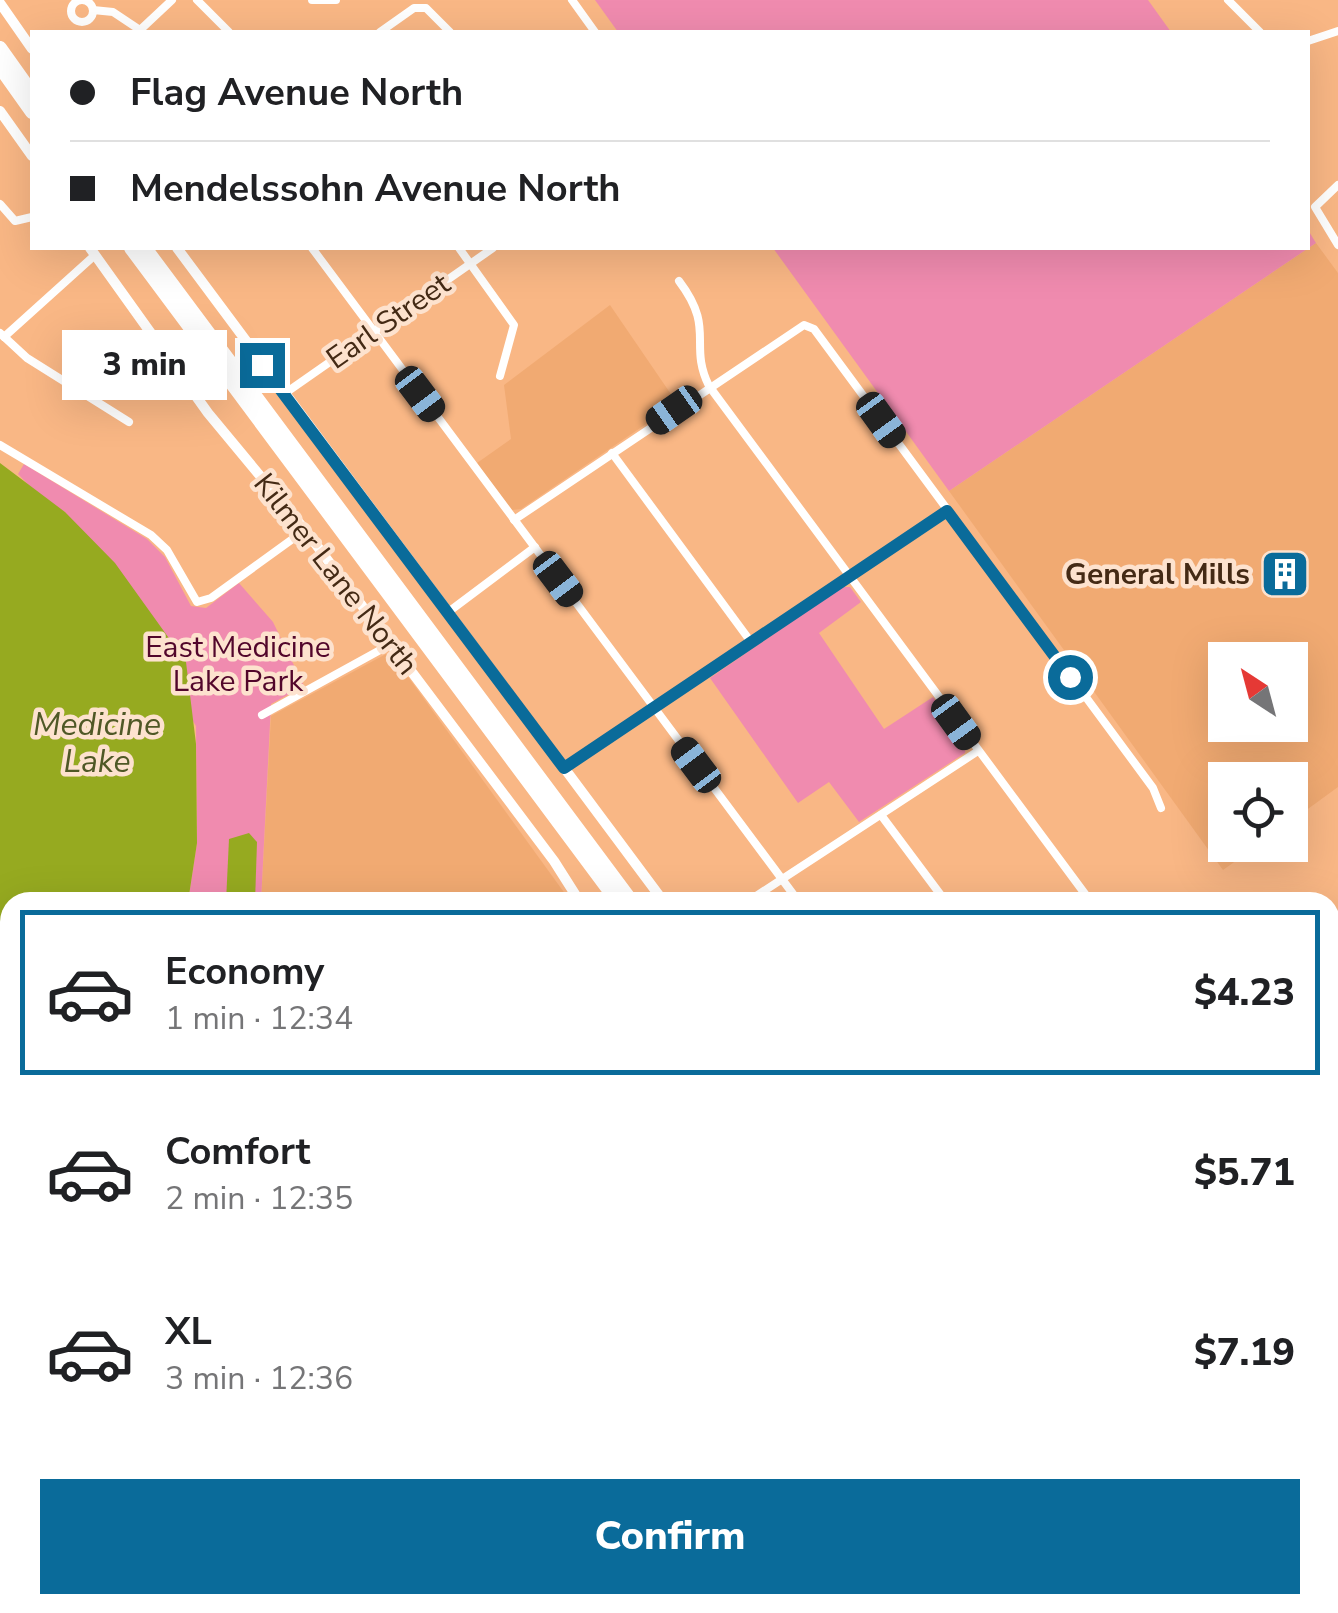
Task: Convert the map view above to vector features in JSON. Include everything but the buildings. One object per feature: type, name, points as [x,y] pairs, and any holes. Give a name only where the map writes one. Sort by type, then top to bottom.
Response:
[{"type":"highway","points":[[0,40],[28,87]]},
{"type":"highway","points":[[0,48],[28,87]]},
{"type":"highway","points":[[0,67],[30,109]]},
{"type":"highway","points":[[132,250],[566,834],[603,892]]},
{"type":"highway","points":[[146,250],[621,892]]},
{"type":"highway","points":[[566,834],[620,892]]},
{"type":"street","points":[[139,30],[172,0]]},
{"type":"street","points":[[197,0],[226,30]]},
{"type":"street","points":[[312,0],[336,0]]},
{"type":"street","points":[[572,0],[594,30]]},
{"type":"street","points":[[1228,0],[1258,30]]},
{"type":"street","points":[[0,3],[30,46]]},
{"type":"street","points":[[383,30],[414,8],[426,8],[448,30]]},
{"type":"street","points":[[92,10],[113,12],[137,30]]},
{"type":"street","points":[[1310,40],[1338,31]]},
{"type":"street","points":[[0,112],[30,153]]},
{"type":"street","points":[[1338,185],[1315,207],[1338,246]]},
{"type":"street","points":[[0,204],[16,221],[30,218]]},
{"type":"street","points":[[178,250],[657,892]]},
{"type":"street","points":[[313,250],[791,892]]},
{"type":"street","points":[[460,250],[514,325],[500,376]]},
{"type":"street","name":"Earl Street","points":[[284,394],[490,250]]},
{"type":"street","points":[[93,251],[2,335],[27,358],[130,422]]},
{"type":"street","name":"Kilmer Lane North","points":[[93,251],[208,413],[305,530],[554,860],[574,892]]},
{"type":"street","points":[[678,281],[700,313],[700,356],[709,386],[1084,892]]},
{"type":"street","points":[[514,520],[804,324],[814,330],[1153,788],[1161,808]]},
{"type":"street","points":[[0,444],[151,535],[167,550],[194,598],[203,602],[305,530]]},
{"type":"street","points":[[612,453],[750,642]]},
{"type":"street","points":[[564,768],[947,511]]},
{"type":"street","points":[[447,613],[534,547]]},
{"type":"street","points":[[262,715],[391,644]]},
{"type":"street","points":[[763,892],[978,751]]},
{"type":"street","points":[[881,815],[939,892]]},
{"type":"shaded area","points":[[1316,243],[1338,273],[1338,787],[1308,809],[1308,762],[1208,762],[1208,849],[949,491]]},
{"type":"shaded area","points":[[610,305],[677,403],[521,509],[512,510],[477,463],[511,439],[504,385]]},
{"type":"shaded area","points":[[386,654],[393,656],[564,892],[262,892],[271,716]]},
{"type":"shaded area","points":[[1217,862],[1234,862],[1223,870]]},
{"type":"green space","points":[[595,0],[1148,0],[1170,30],[617,30]]},
{"type":"green space","points":[[774,250],[1306,250],[949,491]]},
{"type":"green space","name":"East Medicine Lake Park","points":[[24,464],[147,539],[165,557],[191,606],[206,608],[239,583],[273,622],[304,686],[271,704],[262,892],[190,892],[197,843],[196,726],[65,512],[42,499],[18,474]]},
{"type":"green space","points":[[842,587],[850,587],[861,602],[819,633],[884,729],[933,697],[966,742],[965,753],[859,822],[829,782],[798,803],[710,678]]},
{"type":"water","name":"Medicine Lake","points":[[0,463],[65,512],[115,563],[186,662],[196,744],[197,843],[190,892],[0,892]]},
{"type":"water","points":[[249,833],[257,842],[255,892],[226,892],[229,839]]},
{"type":"place","name":"General Mills","points":[[1285,574]]},
{"type":"route","points":[[262,365],[564,768],[947,511],[1070,677]]}]
